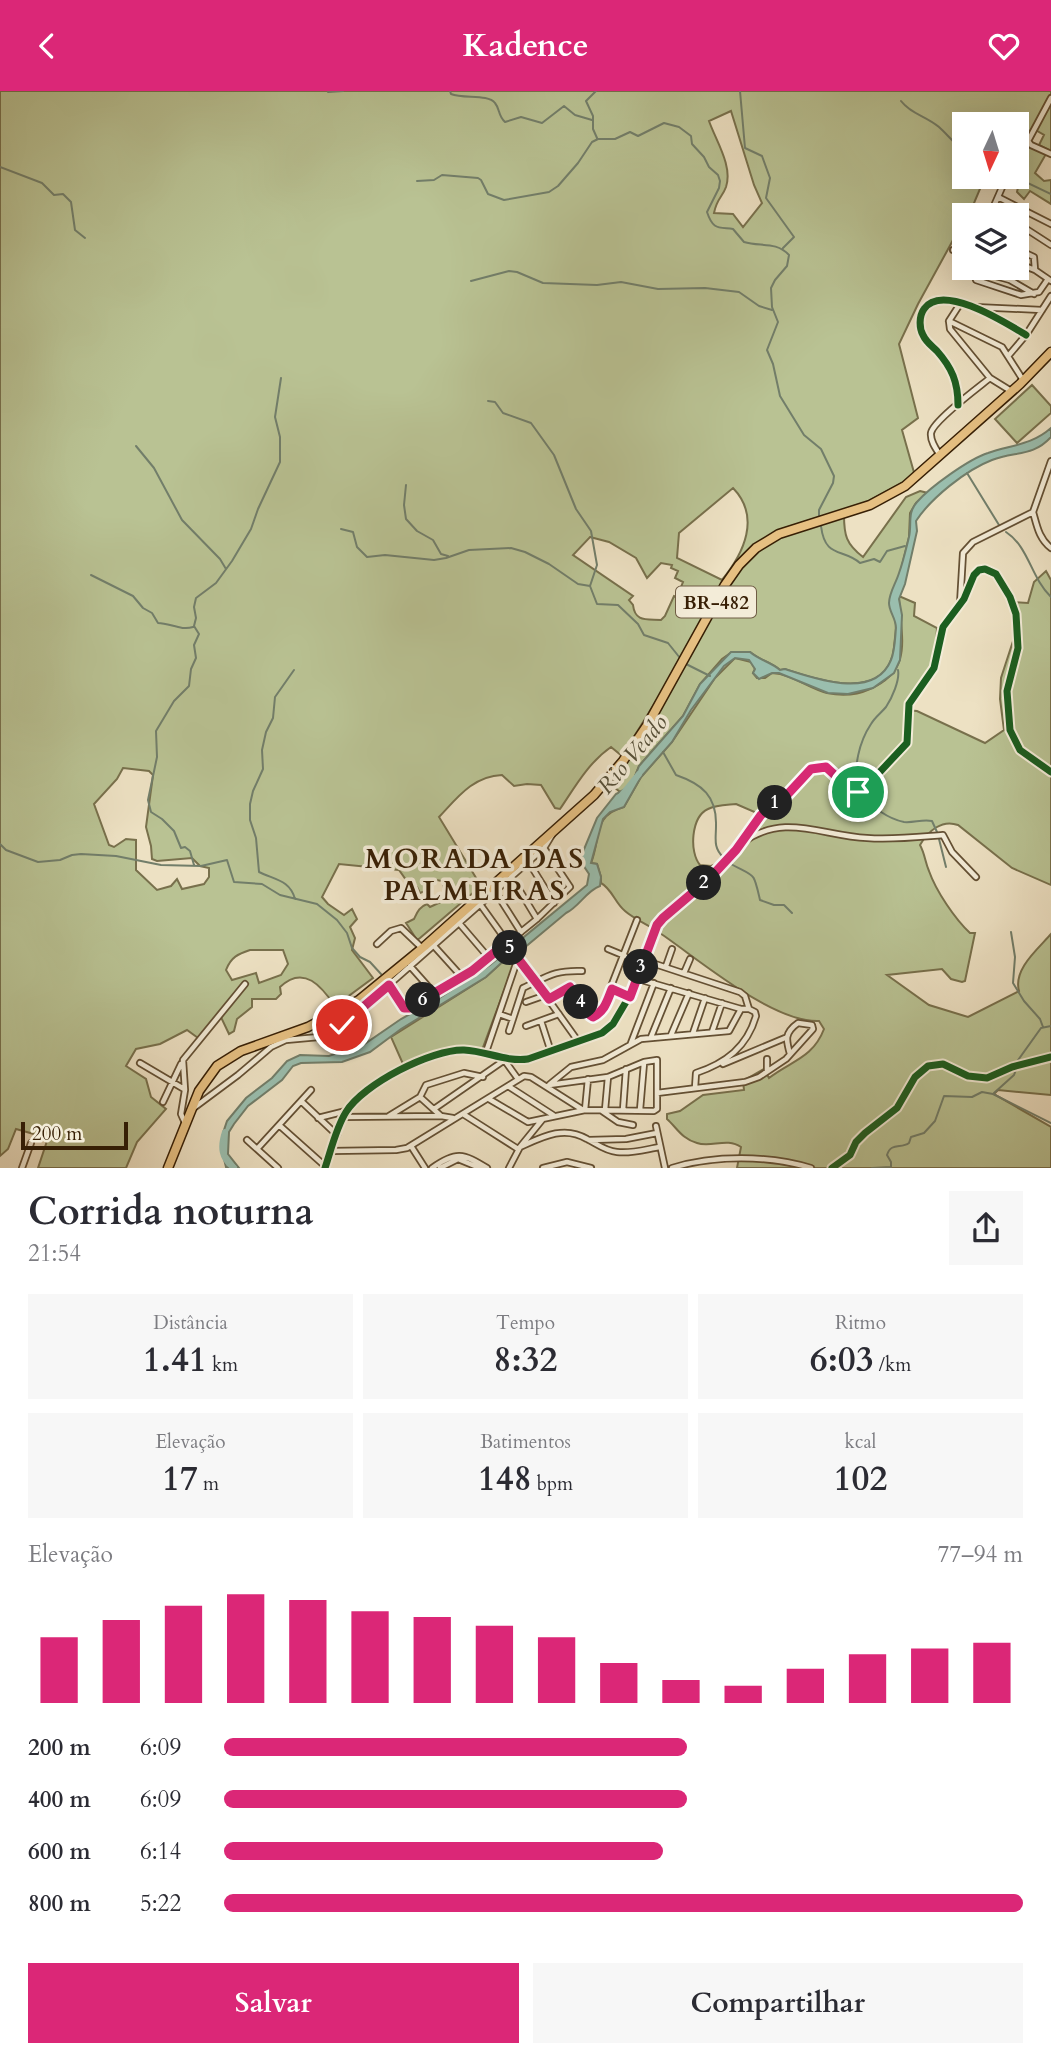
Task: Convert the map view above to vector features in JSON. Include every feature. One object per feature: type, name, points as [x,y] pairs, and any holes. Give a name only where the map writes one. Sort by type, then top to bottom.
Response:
[{"type":"highway","name":"BR-482","points":[[168,1168],[203,1083],[224,1060],[248,1048],[308,1027],[347,1008],[422,948],[594,795],[623,761],[648,724],[738,565],[756,548],[779,534],[870,505],[890,495],[920,474],[1051,352]]},
{"type":"street","points":[[1051,98],[1028,141],[1051,154]]},
{"type":"street","points":[[995,203],[1001,189]]},
{"type":"street","points":[[998,197],[1051,225]]},
{"type":"street","points":[[1029,230],[1051,244]]},
{"type":"street","points":[[1029,255],[1034,257],[1035,270]]},
{"type":"street","points":[[978,280],[1021,295],[1035,294],[1040,292],[1049,280],[1029,268]]},
{"type":"street","points":[[1007,280],[1035,294]]},
{"type":"street","points":[[1009,355],[1026,335],[1051,296]]},
{"type":"street","points":[[958,405],[955,375],[922,334],[920,316],[927,305],[939,299],[960,303],[1026,335]]},
{"type":"street","points":[[960,303],[949,321],[950,329],[990,378],[1012,391]]},
{"type":"street","points":[[973,307],[1043,310]]},
{"type":"street","points":[[949,321],[997,343],[1009,355],[1023,380]]},
{"type":"street","points":[[940,455],[931,434],[937,423],[990,378]]},
{"type":"street","points":[[1051,461],[1033,512],[1038,532],[1051,548]]},
{"type":"street","points":[[960,604],[961,560],[966,547],[1033,512]]},
{"type":"street","points":[[279,1125],[325,1167],[347,1110],[363,1094],[423,1059],[460,1050],[486,1052],[506,1060],[528,1059],[607,1030],[617,1020],[630,997],[657,925],[710,878],[761,815],[786,796],[811,769],[826,767],[851,790],[858,792],[869,785],[879,771],[899,753],[908,738],[909,704],[934,668],[940,633],[979,570],[985,569],[996,574],[1010,597],[1016,614],[1018,640],[1008,683],[1010,730],[1020,750],[1051,772]]},
{"type":"street","points":[[739,845],[760,832],[782,826],[867,838],[912,839],[943,835],[953,852],[976,877]]},
{"type":"street","points":[[191,1109],[271,1047],[286,1040],[315,1038],[330,1033],[348,1021],[544,848],[555,831]]},
{"type":"street","points":[[389,985],[404,1008],[409,1008],[462,977],[508,945],[569,888],[544,848]]},
{"type":"street","points":[[528,862],[554,903]]},
{"type":"street","points":[[511,876],[537,919]]},
{"type":"street","points":[[495,891],[521,932]]},
{"type":"street","points":[[480,904],[578,1041]]},
{"type":"street","points":[[526,1002],[570,987],[593,1017],[604,1009],[637,920]]},
{"type":"street","points":[[459,923],[489,958]]},
{"type":"street","points":[[377,944],[391,931],[401,928],[422,948]]},
{"type":"street","points":[[434,946],[462,977]]},
{"type":"street","points":[[608,949],[625,956]]},
{"type":"street","points":[[666,966],[672,949]]},
{"type":"street","points":[[486,1052],[518,958]]},
{"type":"street","points":[[684,973],[690,959]]},
{"type":"street","points":[[643,960],[742,993],[749,1009],[756,1014],[746,1037],[733,1053],[716,1067]]},
{"type":"street","points":[[410,965],[434,993]]},
{"type":"street","points":[[509,1031],[524,987],[538,983],[555,972],[582,971]]},
{"type":"street","points":[[638,979],[749,1009]]},
{"type":"street","points":[[631,1044],[654,983]]},
{"type":"street","points":[[163,1102],[188,1051],[245,984]]},
{"type":"street","points":[[651,1037],[671,988]]},
{"type":"street","points":[[612,989],[630,997]]},
{"type":"street","points":[[671,1035],[689,993]]},
{"type":"street","points":[[692,1033],[705,997]]},
{"type":"street","points":[[712,1031],[722,1003]]},
{"type":"street","points":[[548,1086],[571,1067],[603,1060],[631,1044],[651,1037],[729,1031],[741,1009]]},
{"type":"street","points":[[499,1014],[513,1019]]},
{"type":"street","points":[[526,1026],[559,1014]]},
{"type":"street","points":[[541,1021],[551,1052]]},
{"type":"street","points":[[657,1093],[745,1083],[790,1054],[813,1027],[798,1023],[785,1038],[696,1073],[695,1088]]},
{"type":"street","points":[[785,1038],[790,1054]]},
{"type":"street","points":[[832,1168],[849,1156],[856,1142],[865,1133],[897,1108],[915,1077],[928,1066],[943,1064],[968,1076],[987,1078],[1012,1067],[1051,1057]]},
{"type":"street","points":[[767,1071],[768,1059]]},
{"type":"street","points":[[434,1109],[506,1060]]},
{"type":"street","points":[[506,1060],[521,1077]]},
{"type":"street","points":[[489,1099],[527,1122],[584,1110],[654,1111],[657,1093],[656,1060],[644,1062],[608,1077],[548,1086]]},
{"type":"street","points":[[640,1111],[644,1062]]},
{"type":"street","points":[[140,1063],[185,1090]]},
{"type":"street","points":[[182,1063],[185,1090],[181,1114],[185,1124]]},
{"type":"street","points":[[618,1122],[626,1069]]},
{"type":"street","points":[[389,1116],[420,1097],[425,1086],[467,1073],[483,1077]]},
{"type":"street","points":[[331,1151],[396,1150],[411,1146],[521,1077],[531,1077],[584,1110]]},
{"type":"street","points":[[603,1110],[608,1077]]},
{"type":"street","points":[[584,1110],[588,1079]]},
{"type":"street","points":[[508,1086],[553,1115]]},
{"type":"street","points":[[257,1149],[311,1090]]},
{"type":"street","points":[[420,1097],[440,1116]]},
{"type":"street","points":[[301,1101],[337,1135]]},
{"type":"street","points":[[318,1118],[347,1110]]},
{"type":"street","points":[[603,1110],[618,1122],[633,1125]]},
{"type":"street","points":[[463,1114],[519,1148]]},
{"type":"street","points":[[343,1117],[453,1118]]},
{"type":"street","points":[[509,1168],[519,1148],[544,1119]]},
{"type":"street","points":[[656,1126],[665,1168]]},
{"type":"street","points":[[519,1148],[560,1132],[575,1133],[617,1153],[660,1147]]},
{"type":"street","points":[[589,1140],[620,1140],[657,1133]]},
{"type":"street","points":[[247,1140],[278,1168]]},
{"type":"street","points":[[22,1168],[31,1143]]},
{"type":"street","points":[[411,1146],[425,1168]]},
{"type":"street","points":[[432,1168],[449,1157],[458,1155],[487,1168]]},
{"type":"street","points":[[671,1168],[696,1161],[724,1158],[786,1162],[811,1168]]},
{"type":"street","points":[[440,1168],[458,1159],[480,1168]]},
{"type":"street","points":[[542,1168],[567,1162],[591,1168]]},
{"type":"shaded area","points":[[0,91],[1051,91],[1051,151],[1039,145],[1044,135],[1032,128],[1029,133],[1029,112],[952,112],[952,189],[980,189],[974,203],[952,203],[952,242],[899,344],[918,418],[902,430],[915,476],[867,502],[782,529],[749,551],[622,756],[611,747],[603,753],[582,776],[560,809],[555,808],[541,785],[514,786],[502,775],[482,779],[459,796],[439,817],[481,886],[420,938],[417,940],[406,923],[414,919],[424,905],[430,907],[443,901],[445,892],[442,881],[437,880],[428,890],[420,893],[417,887],[411,887],[399,870],[339,864],[322,897],[344,915],[352,909],[357,919],[350,927],[355,938],[352,950],[373,978],[335,1006],[312,981],[305,978],[289,980],[280,987],[281,994],[276,999],[252,999],[252,1007],[237,1019],[234,1031],[229,1034],[219,1013],[198,1038],[187,1030],[160,1044],[136,1049],[126,1066],[146,1079],[151,1097],[166,1109],[137,1142],[126,1168],[38,1168],[48,1138],[16,1129],[8,1149],[0,1156]],"holes":[[[731,111],[762,203],[743,227],[733,214],[714,213],[728,179],[723,154],[709,121]],[[733,488],[741,499],[748,523],[743,547],[722,580],[677,558],[679,533]],[[590,537],[609,542],[636,558],[647,578],[661,563],[672,565],[671,568],[678,571],[675,578],[683,582],[679,592],[681,593],[679,598],[674,596],[661,620],[639,617],[629,600],[633,596],[573,555]],[[123,768],[149,771],[153,775],[146,827],[152,859],[157,861],[192,858],[200,866],[209,868],[209,877],[204,884],[182,889],[177,879],[171,886],[157,890],[136,870],[136,840],[126,839],[114,847],[109,845],[94,804],[117,779]],[[250,950],[283,950],[288,964],[281,975],[259,983],[256,973],[232,980],[226,970],[228,966],[233,959]]]},
{"type":"shaded area","points":[[1029,145],[1046,154],[1035,173],[1044,181],[1051,180],[1051,204],[1030,191],[1024,199],[1017,192],[1018,189],[1029,189]]},
{"type":"shaded area","points":[[1032,385],[1051,406],[1051,413],[1017,443],[995,419]]},
{"type":"shaded area","points":[[1051,428],[1051,437],[1037,448],[992,460],[960,478],[940,494],[916,521],[917,531],[899,599],[902,615],[900,660],[894,673],[873,688],[848,694],[828,693],[779,673],[759,679],[753,673],[755,669],[749,660],[735,658],[724,666],[691,710],[672,742],[641,777],[624,807],[610,812],[603,819],[591,863],[597,864],[601,877],[600,886],[518,953],[510,955],[486,977],[401,1029],[370,1052],[342,1062],[301,1063],[293,1066],[282,1080],[248,1106],[234,1124],[229,1132],[228,1154],[239,1168],[226,1167],[222,1151],[227,1121],[246,1098],[272,1078],[287,1061],[300,1055],[329,1056],[366,1043],[490,965],[587,885],[589,874],[581,862],[582,854],[597,818],[616,794],[631,786],[639,766],[683,716],[700,684],[731,652],[750,652],[780,670],[785,669],[827,681],[858,683],[883,673],[891,660],[895,640],[896,624],[889,599],[904,555],[914,506],[940,481],[971,461],[1029,441]]},
{"type":"shaded area","points":[[920,491],[928,493],[916,503],[910,513],[909,537],[891,610],[896,623],[894,647],[889,665],[879,676],[866,682],[832,682],[780,670],[750,652],[732,652],[722,659],[700,684],[683,716],[639,766],[631,786],[620,792],[607,781],[617,769],[734,576],[749,557],[771,540],[844,515],[847,539],[863,557],[906,497]]},
{"type":"shaded area","points":[[1046,571],[1051,580],[1051,885],[1012,868],[958,825],[936,827],[920,845],[941,896],[964,927],[970,933],[975,933],[965,981],[951,979],[942,969],[887,975],[929,1005],[968,1017],[1019,991],[1018,983],[1023,967],[1051,934],[1051,1095],[998,1090],[994,1094],[1051,1127],[1051,1168],[737,1168],[741,1147],[730,1143],[702,1144],[692,1141],[667,1119],[667,1114],[680,1111],[703,1095],[744,1090],[743,1081],[764,1069],[769,1078],[808,1053],[824,1029],[819,1021],[800,1019],[779,1011],[735,987],[625,911],[601,883],[597,864],[591,863],[602,822],[614,811],[624,807],[641,777],[672,742],[715,678],[735,658],[751,662],[757,678],[765,678],[772,673],[779,674],[832,694],[860,693],[884,681],[894,672],[902,650],[899,596],[915,603],[914,616],[937,628],[935,662],[907,701],[905,710],[917,711],[985,743],[1004,730],[1000,699],[1001,678],[1015,635],[1011,602],[1028,603],[1034,582]],"holes":[[[736,804],[757,813],[752,833],[724,861],[711,866],[700,865],[694,852],[693,835],[702,813],[714,807]]]},
{"type":"shaded area","points":[[516,954],[482,1050],[447,1048],[403,1064],[391,1037],[486,977],[510,955]]},
{"type":"waterway","points":[[328,92],[343,91]]},
{"type":"waterway","points":[[450,91],[451,94],[492,100],[505,122],[521,117],[542,123],[564,106],[575,115],[592,120]]},
{"type":"waterway","points":[[596,91],[586,101],[593,116],[593,129],[597,138]]},
{"type":"waterway","points":[[740,91],[745,148],[762,156],[770,178],[766,198],[794,237],[783,248]]},
{"type":"waterway","points":[[901,101],[939,127],[952,140]]},
{"type":"waterway","points":[[417,181],[434,180],[442,175],[478,178],[488,194],[504,200],[549,192],[558,186],[592,142],[598,139],[615,139],[630,132],[638,136],[664,123],[679,127],[691,136],[692,144],[720,181],[707,212],[711,222],[717,227],[733,229],[744,242],[773,246],[789,255],[787,266],[771,288],[772,307],[778,322],[767,350],[780,396],[804,435],[821,449],[834,476],[819,510],[819,517]]},
{"type":"waterway","points":[[0,167],[42,183],[54,195],[63,194],[71,202],[75,230],[85,238]]},
{"type":"waterway","points":[[1029,184],[1051,194]]},
{"type":"waterway","points":[[471,281],[509,271],[543,283],[597,285],[621,282],[658,289],[705,288],[739,292],[759,306],[772,310]]},
{"type":"waterway","points":[[194,865],[190,851],[185,847],[181,848],[174,831],[151,812],[148,800],[157,757],[156,731],[174,701],[189,686],[191,669],[196,658],[194,645],[199,634],[194,626],[196,598],[216,583],[232,561],[251,529],[280,462],[280,437],[275,417],[281,378]]},
{"type":"waterway","points":[[488,401],[495,402],[503,413],[531,423],[554,455],[576,509],[591,531],[597,565],[590,586],[597,604],[618,605],[638,624],[644,635],[668,643],[680,658]]},
{"type":"waterway","points":[[136,446],[154,468],[182,520],[220,559],[226,569]]},
{"type":"waterway","points":[[967,473],[999,525]]},
{"type":"waterway","points":[[406,485],[406,519],[417,531],[433,540],[441,554],[448,556]]},
{"type":"waterway","points":[[821,526],[826,544],[860,563],[874,559],[880,562],[887,551],[905,546]]},
{"type":"waterway","points":[[341,529],[353,532],[357,547],[367,557],[385,555],[434,560],[469,550],[511,548],[549,564],[578,584],[590,586]]},
{"type":"waterway","points":[[1006,532],[1020,546],[1051,597]]},
{"type":"waterway","points":[[91,575],[133,596],[143,608],[152,613],[158,623],[193,627]]},
{"type":"waterway","points":[[686,664],[710,676]]},
{"type":"waterway","points":[[294,670],[275,697],[273,718],[262,750],[263,769],[250,804],[250,820],[256,838],[259,872],[286,884],[295,899]]},
{"type":"waterway","points":[[858,789],[856,773],[860,747],[871,724],[891,699],[897,684],[898,670]]},
{"type":"waterway","points":[[663,752],[676,775],[700,787],[711,799],[716,816],[716,846],[723,857]]},
{"type":"waterway","name":"Rio Veado","points":[[621,796],[639,774]]},
{"type":"waterway","points":[[861,795],[892,818],[908,822],[932,821],[937,832]]},
{"type":"waterway","points":[[939,839],[946,867]]},
{"type":"waterway","points":[[0,844],[6,850],[38,862],[81,854],[116,856],[161,865],[201,866],[227,860],[234,882],[262,884],[280,895],[317,904],[337,920],[360,957],[370,962],[381,974]]},
{"type":"waterway","points":[[729,863],[752,876],[760,900],[784,905],[792,913]]},
{"type":"waterway","points":[[1011,932],[1015,957],[1013,983],[1043,1027]]},
{"type":"waterway","points":[[1016,1063],[1041,1028],[1051,1026]]},
{"type":"waterway","points":[[994,1093],[1014,1075],[1017,1067]]},
{"type":"waterway","points":[[872,1168],[891,1167],[887,1155],[891,1148],[903,1146],[909,1143],[911,1137],[924,1133],[935,1121],[944,1096],[972,1097],[982,1092],[993,1094],[1051,1123]]},
{"type":"waterway","name":"Rio Veado","points":[[225,1132],[223,1152],[234,1168]]},
{"type":"cycle path","points":[[958,405],[957,389],[950,369],[922,332],[920,318],[924,309],[933,302],[959,302],[990,314],[1026,335]]},
{"type":"cycle path","points":[[325,1168],[346,1112],[367,1090],[399,1070],[450,1051],[464,1050],[512,1059],[528,1059],[602,1033],[613,1024],[633,990],[657,925],[718,870],[761,815],[786,796],[805,774],[817,766],[829,768],[851,790],[862,791],[907,743],[909,704],[934,668],[943,627],[964,599],[974,575],[979,570],[985,569],[996,574],[1010,597],[1016,614],[1018,648],[1007,691],[1010,730],[1020,750],[1051,772]]},
{"type":"cycle path","points":[[832,1168],[850,1155],[856,1142],[865,1133],[897,1108],[915,1077],[928,1066],[943,1064],[968,1076],[987,1078],[1012,1067],[1051,1057]]},
{"type":"district","name":"MORADA DAS PALMEIRAS","points":[[475,874]]},
{"type":"route","points":[[342,1025],[389,985],[404,1008],[409,1008],[472,971],[506,943],[549,999],[571,987],[593,1017],[604,1009],[612,989],[630,997],[657,925],[710,878],[736,850],[761,815],[786,796],[805,774],[817,766],[829,768],[851,790],[858,792]]}]
